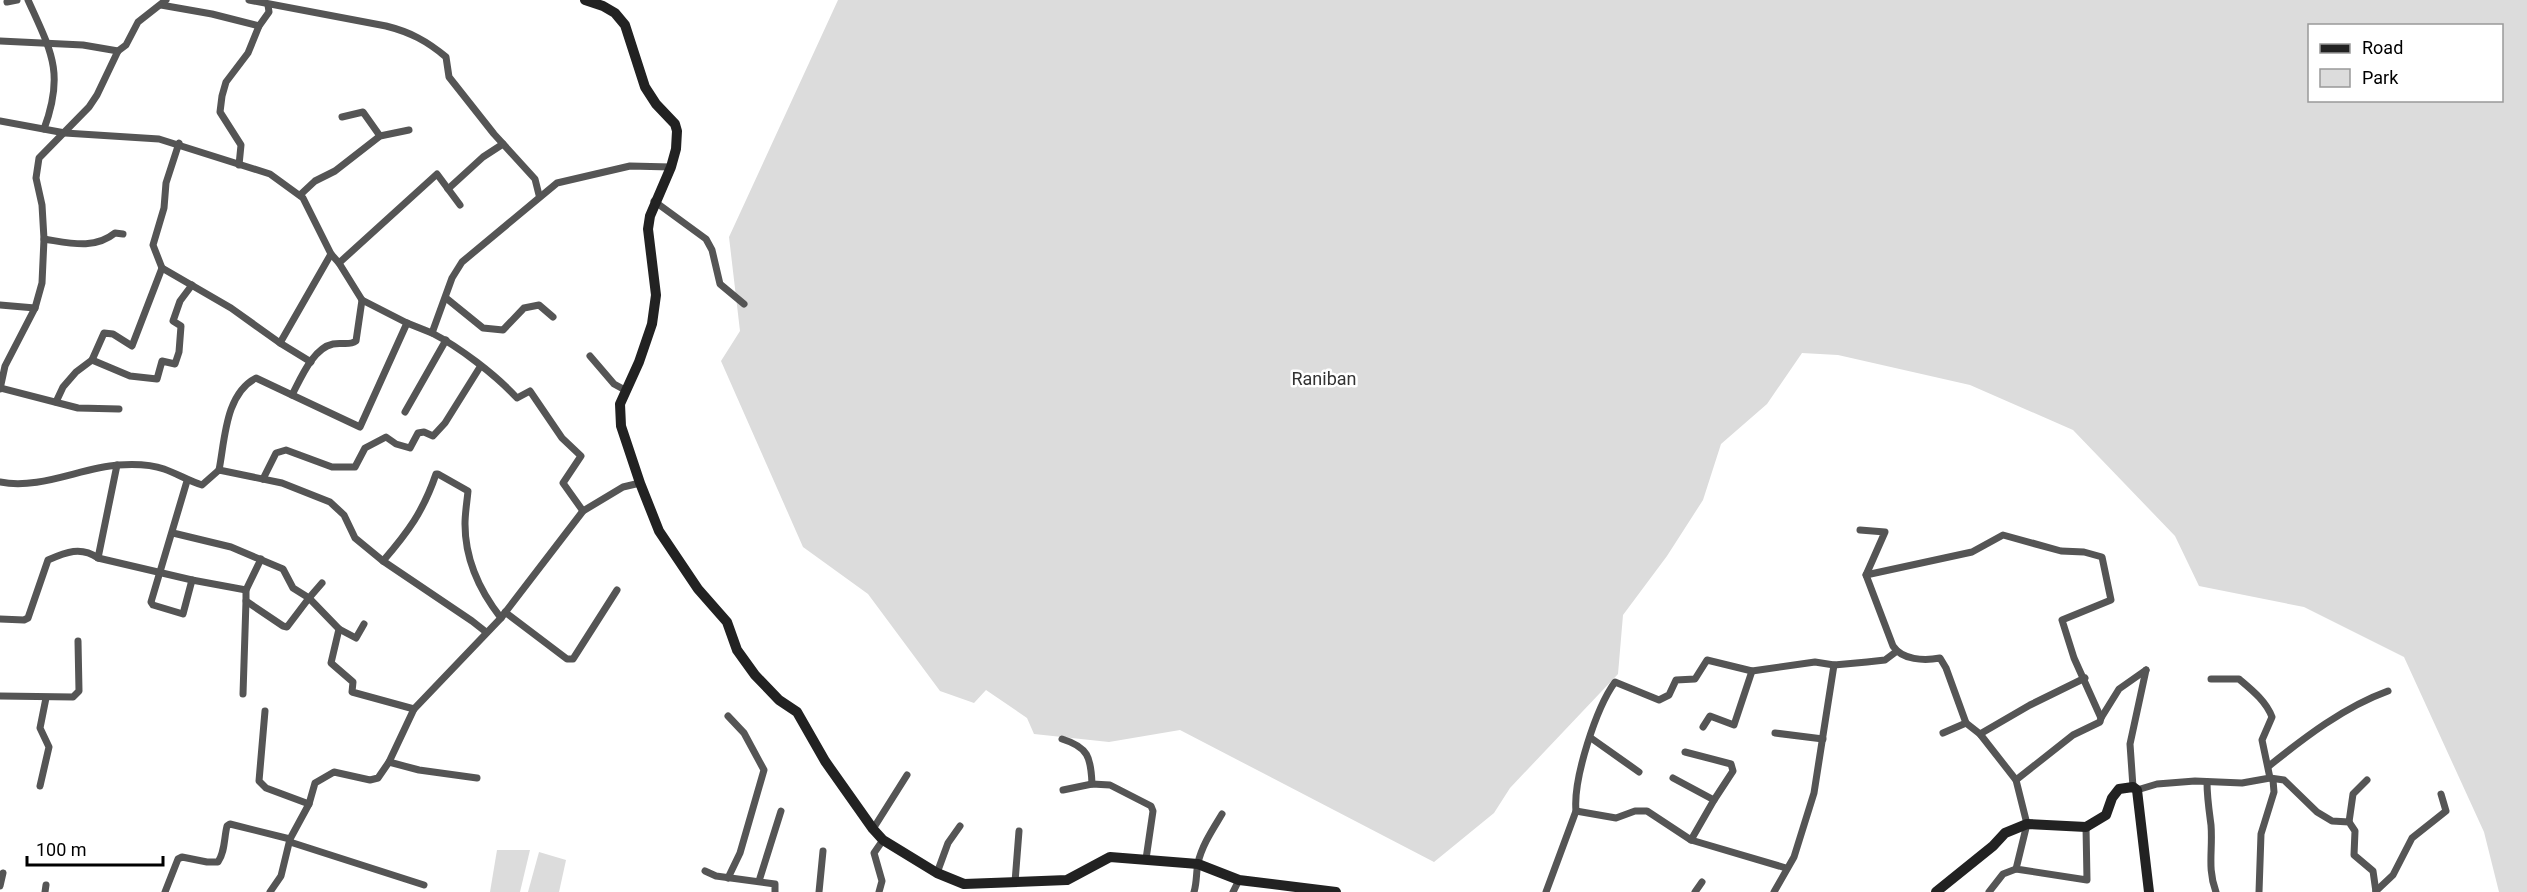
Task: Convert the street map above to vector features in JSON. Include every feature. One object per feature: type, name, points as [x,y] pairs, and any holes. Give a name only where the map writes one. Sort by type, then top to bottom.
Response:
[{"type":"street","points":[[7,2],[17,0]]},
{"type":"street","points":[[28,0],[48,44],[55,75],[53,104],[44,129]]},
{"type":"street","points":[[249,0],[386,26],[408,32],[429,42],[446,57],[449,77],[503,144],[535,179],[540,195]]},
{"type":"street","points":[[585,0],[615,13],[625,25],[645,87],[656,104],[675,124],[677,130],[676,149],[671,167],[654,201],[648,229],[656,295],[652,324],[639,362],[620,404],[621,426],[640,483],[659,531],[698,589],[727,622],[737,650],[755,675],[779,700],[797,712],[825,761],[873,829],[883,840],[937,873],[964,884],[990,888],[1015,882],[1067,880],[1110,857],[1198,864],[1239,880],[1336,892]]},
{"type":"street","points":[[119,409],[78,408],[0,389],[4,366],[35,308],[42,283],[44,239],[42,206],[36,178],[39,158],[65,133],[97,95],[118,51],[126,45],[138,22],[163,3],[259,26]]},
{"type":"street","points":[[239,165],[241,145],[220,112],[222,96],[226,82],[248,53],[259,26],[268,12],[268,5]]},
{"type":"street","points":[[0,41],[92,46],[118,51]]},
{"type":"street","points":[[342,117],[363,112],[380,136]]},
{"type":"street","points":[[0,122],[65,133],[159,139],[179,143],[270,174],[300,195],[332,254],[362,300],[446,340],[505,385],[517,398],[530,391],[562,438],[581,456],[562,483],[583,511]]},
{"type":"street","points":[[300,195],[315,181],[335,171],[380,136],[409,130]]},
{"type":"street","points":[[179,143],[166,183],[164,208],[153,245],[162,268],[231,308],[311,362]]},
{"type":"street","points":[[448,189],[483,157],[503,144]]},
{"type":"street","points":[[432,333],[452,278],[462,262],[557,183],[630,166],[671,167]]},
{"type":"street","points":[[339,263],[437,174],[460,205]]},
{"type":"street","points":[[654,201],[706,240],[712,250],[720,284],[744,304]]},
{"type":"street","points":[[44,239],[86,245],[106,240],[115,233],[123,234]]},
{"type":"street","points":[[280,343],[302,304],[308,299],[332,254]]},
{"type":"street","points":[[56,402],[63,387],[76,372],[92,360],[104,333],[113,334],[132,346],[162,268]]},
{"type":"street","points":[[92,360],[130,376],[157,379],[162,361],[175,364],[181,327],[174,322],[174,319],[180,301],[192,285]]},
{"type":"street","points":[[446,298],[483,328],[502,330],[524,308],[539,305],[554,316]]},
{"type":"street","points":[[292,395],[311,362],[326,346],[350,344],[356,341],[362,300]]},
{"type":"street","points":[[0,305],[35,308]]},
{"type":"street","points":[[0,482],[29,483],[117,465],[141,465],[164,469],[187,481],[202,485],[219,470],[231,409],[239,391],[256,378],[360,427],[407,323]]},
{"type":"street","points":[[405,412],[446,340]]},
{"type":"street","points":[[590,356],[614,384],[625,390]]},
{"type":"street","points":[[263,479],[276,453],[286,450],[332,467],[355,467],[365,448],[386,437],[396,444],[410,448],[418,433],[424,432],[433,436],[446,423],[480,367]]},
{"type":"street","points":[[98,558],[117,465]]},
{"type":"street","points":[[219,470],[282,483],[330,502],[344,515],[355,538],[382,561],[486,632]]},
{"type":"street","points":[[382,561],[410,531],[438,474],[468,491],[465,522],[467,554],[484,597],[503,615],[567,659],[573,659],[617,590]]},
{"type":"street","points":[[187,481],[151,602],[153,605],[183,614],[192,580]]},
{"type":"street","points":[[270,892],[281,876],[290,840],[309,804],[315,783],[327,775],[342,772],[375,780],[389,762],[414,709],[503,615],[583,511],[623,487],[640,483]]},
{"type":"street","points":[[1860,530],[1885,532],[1866,575],[1897,651],[1923,661],[1940,658],[1946,668],[1966,723],[1980,734],[2016,780],[2027,824],[2016,869]]},
{"type":"street","points":[[173,533],[231,547],[283,569],[293,588],[309,598],[339,629],[356,638],[364,624]]},
{"type":"street","points":[[1866,575],[1972,552],[2003,535],[2061,551],[2084,552],[2102,557],[2111,600],[2062,620],[2074,658],[2085,678],[2101,718]]},
{"type":"street","points":[[0,619],[24,620],[28,618],[48,560],[81,550],[98,558],[246,590]]},
{"type":"street","points":[[243,694],[246,590],[261,559]]},
{"type":"street","points":[[246,601],[287,627],[322,583]]},
{"type":"street","points":[[339,629],[330,663],[353,682],[352,692],[414,709]]},
{"type":"street","points":[[0,696],[73,697],[79,691],[78,640]]},
{"type":"street","points":[[1555,892],[1547,889],[1576,811],[1575,798],[1582,758],[1607,693],[1615,682],[1659,700],[1669,696],[1676,680],[1695,679],[1707,660],[1752,671],[1815,662],[1834,665],[1885,660],[1897,651]]},
{"type":"street","points":[[1774,892],[1794,857],[1814,793],[1834,665]]},
{"type":"street","points":[[2016,780],[2073,735],[2100,722],[2119,689],[2146,669],[2130,744],[2149,892]]},
{"type":"street","points":[[1703,727],[1710,716],[1734,724],[1752,671]]},
{"type":"street","points":[[1980,734],[2085,678]]},
{"type":"street","points":[[2211,679],[2239,679],[2257,694],[2270,710],[2272,717],[2262,740],[2274,792],[2261,834],[2259,892]]},
{"type":"street","points":[[2269,766],[2301,740],[2365,699],[2388,691]]},
{"type":"street","points":[[40,786],[49,747],[40,728],[46,698]]},
{"type":"street","points":[[265,711],[259,781],[266,788],[309,804]]},
{"type":"street","points":[[728,716],[744,733],[764,770],[740,853],[728,878]]},
{"type":"street","points":[[1943,733],[1966,723]]},
{"type":"street","points":[[1775,733],[1823,739]]},
{"type":"street","points":[[1591,738],[1639,772]]},
{"type":"street","points":[[1062,739],[1078,744],[1084,751],[1091,765],[1092,784]]},
{"type":"street","points":[[1685,752],[1731,764],[1733,771],[1691,840]]},
{"type":"street","points":[[389,762],[419,770],[477,778]]},
{"type":"street","points":[[873,829],[907,775]]},
{"type":"street","points":[[1673,778],[1714,800]]},
{"type":"street","points":[[1936,892],[1994,846],[2005,833],[2027,824],[2086,827],[2106,815],[2112,798],[2119,789],[2157,784],[2284,780],[2317,812],[2332,821],[2349,822]]},
{"type":"street","points":[[2367,780],[2353,794],[2349,822],[2355,831],[2354,855],[2373,872],[2376,892]]},
{"type":"street","points":[[2207,782],[2207,802],[2211,825],[2210,875],[2216,892]]},
{"type":"street","points":[[1064,790],[1092,784],[1116,787],[1151,806],[1153,811],[1146,859]]},
{"type":"street","points":[[2376,892],[2393,875],[2412,838],[2446,811],[2441,794]]},
{"type":"street","points":[[759,882],[781,811]]},
{"type":"street","points":[[1576,811],[1616,818],[1635,811],[1647,811],[1691,840],[1786,868]]},
{"type":"street","points":[[1194,892],[1198,878],[1198,864],[1206,842],[1222,814]]},
{"type":"street","points":[[165,892],[178,859],[182,857],[218,862],[223,855],[224,838],[227,826],[230,824],[290,840],[424,885]]},
{"type":"street","points":[[937,873],[948,843],[960,826]]},
{"type":"street","points":[[1990,892],[2003,874],[2016,869],[2087,880],[2086,827]]},
{"type":"street","points":[[1015,882],[1019,831]]},
{"type":"street","points":[[879,892],[882,881],[874,853],[883,840]]},
{"type":"street","points":[[819,892],[823,851]]},
{"type":"street","points":[[705,872],[728,878],[775,884],[775,892]]},
{"type":"street","points":[[0,885],[3,873]]},
{"type":"street","points":[[1233,892],[1239,880]]},
{"type":"street","points":[[1695,892],[1702,882]]},
{"type":"green space","name":"Raniban","points":[[838,0],[2527,0],[2527,892],[2499,892],[2484,832],[2404,657],[2304,607],[2199,586],[2175,536],[2073,430],[1970,385],[1838,355],[1802,353],[1767,404],[1721,444],[1703,500],[1667,556],[1623,615],[1618,674],[1510,788],[1494,813],[1434,862],[1180,730],[1109,742],[1034,734],[1027,718],[986,690],[974,703],[940,691],[868,594],[803,547],[721,361],[740,331],[729,237]]},
{"type":"green space","points":[[497,850],[530,850],[520,892],[490,892]]},
{"type":"green space","points":[[539,852],[566,860],[559,892],[528,892]]}]
